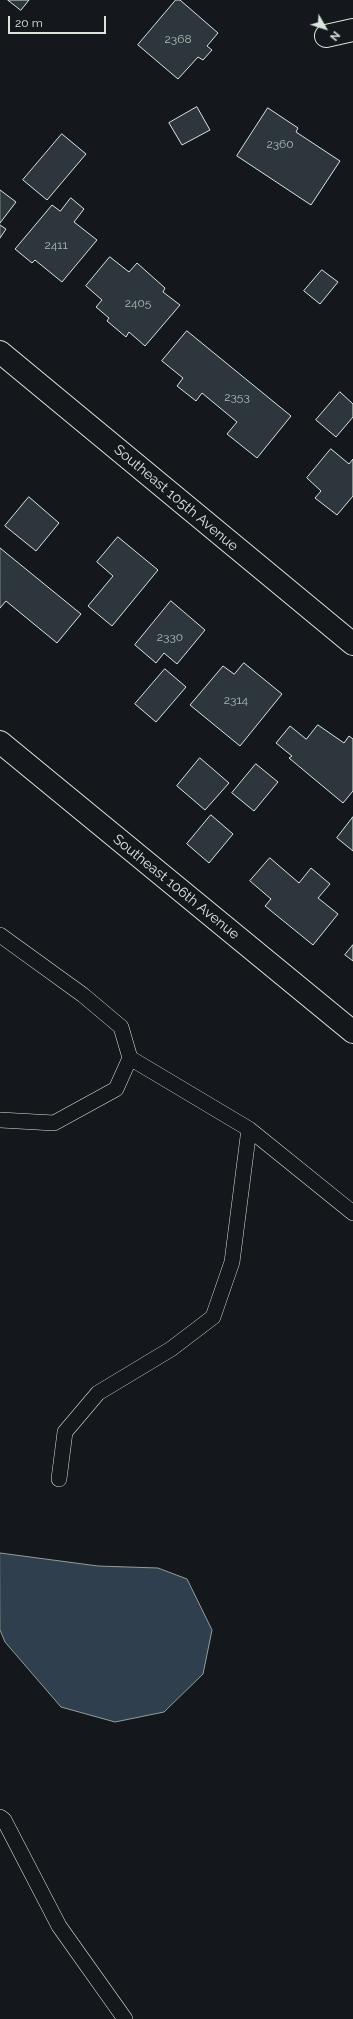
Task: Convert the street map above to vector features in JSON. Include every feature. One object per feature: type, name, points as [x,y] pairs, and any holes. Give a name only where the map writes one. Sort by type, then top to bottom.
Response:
[{"type":"street","points":[[326,36],[353,30]]},
{"type":"street","name":"Southeast 105th Avenue","points":[[0,352],[353,644]]},
{"type":"street","name":"Southeast 106th Avenue","points":[[0,742],[353,1032]]},
{"type":"lane","points":[[0,935],[83,995],[121,1027],[130,1058],[116,1089],[54,1123],[0,1120]]},
{"type":"lane","points":[[130,1058],[249,1129],[353,1213]]},
{"type":"lane","points":[[59,1480],[65,1432],[98,1393],[170,1349],[213,1317],[232,1262],[249,1129]]},
{"type":"lane","points":[[0,1816],[4,1820],[59,1926],[125,2019]]},
{"type":"water","points":[[0,1553],[98,1566],[158,1568],[187,1579],[212,1630],[203,1674],[164,1712],[115,1722],[61,1707],[5,1642],[0,1630]]},
{"type":"building","points":[[8,0],[29,0],[21,10]]},
{"type":"building","points":[[176,0],[180,0],[218,33],[207,46],[212,50],[203,60],[198,57],[178,79],[138,45]]},
{"type":"building","points":[[197,107],[210,130],[182,145],[169,123]]},
{"type":"building","points":[[268,108],[298,128],[296,132],[340,161],[311,205],[237,156]]},
{"type":"building","points":[[62,134],[86,154],[47,200],[23,180]]},
{"type":"building","points":[[0,190],[16,202],[0,223]]},
{"type":"building","points":[[71,198],[84,209],[74,222],[97,240],[62,282],[35,260],[32,263],[15,249],[52,205],[60,211]]},
{"type":"building","points":[[0,225],[6,229],[0,238]]},
{"type":"building","points":[[110,257],[129,272],[137,263],[165,288],[163,292],[180,305],[145,346],[129,332],[126,337],[107,321],[109,318],[96,307],[102,300],[86,286]]},
{"type":"building","points":[[322,270],[338,282],[320,304],[304,291]]},
{"type":"building","points":[[187,331],[291,416],[257,458],[227,434],[237,422],[202,393],[196,401],[177,386],[183,378],[162,361]]},
{"type":"building","points":[[340,392],[353,404],[353,417],[336,437],[316,420]]},
{"type":"building","points":[[331,449],[349,464],[353,459],[353,496],[337,515],[315,498],[321,491],[307,478]]},
{"type":"building","points":[[29,497],[59,523],[36,551],[5,526]]},
{"type":"building","points":[[118,537],[158,570],[112,626],[88,606],[113,576],[97,562]]},
{"type":"building","points":[[0,548],[81,614],[57,643],[6,601],[0,608]]},
{"type":"building","points":[[171,601],[205,630],[177,664],[164,653],[156,663],[135,645]]},
{"type":"building","points":[[244,663],[282,694],[240,746],[190,705],[223,666],[234,674]]},
{"type":"building","points":[[165,669],[186,687],[156,722],[135,704]]},
{"type":"building","points":[[318,725],[344,743],[349,736],[353,739],[353,791],[343,803],[289,758],[292,756],[276,743],[290,726],[306,739]]},
{"type":"building","points":[[200,758],[229,783],[205,810],[177,786]]},
{"type":"building","points":[[256,764],[278,782],[254,811],[232,793]]},
{"type":"building","points":[[211,815],[233,834],[209,863],[187,844]]},
{"type":"building","points":[[353,817],[353,851],[337,838]]},
{"type":"building","points":[[270,858],[299,883],[311,868],[330,884],[318,898],[338,914],[313,945],[265,906],[271,899],[250,881]]},
{"type":"building","points":[[353,945],[353,961],[345,955]]}]
